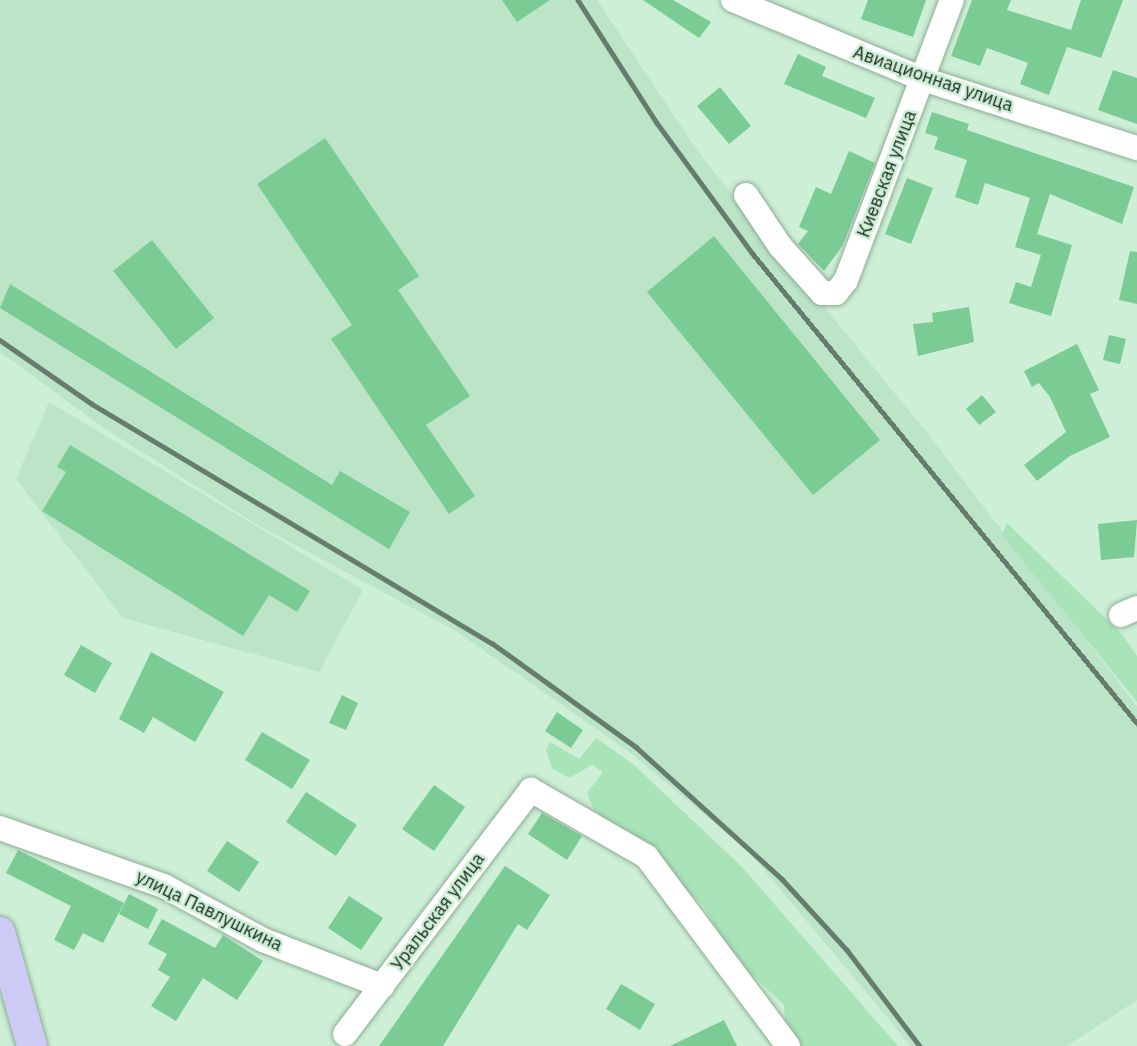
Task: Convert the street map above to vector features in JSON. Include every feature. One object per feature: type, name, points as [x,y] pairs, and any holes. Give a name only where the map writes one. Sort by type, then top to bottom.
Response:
[{"type":"main road","points":[[0,932],[32,1046]]},
{"type":"street","name":"Авиационная улица","points":[[734,0],[923,79],[1137,148]]},
{"type":"street","name":"Киевская улица","points":[[746,195],[780,246],[822,293],[836,292],[846,280],[952,0]]},
{"type":"street","name":"Уральская улица","points":[[345,1034],[531,790],[646,856],[788,1046]]},
{"type":"street","name":"улица Павлушкина","points":[[0,828],[164,886],[263,940],[382,986]]},
{"type":"shaded area","points":[[0,0],[597,0],[702,157],[924,429],[1137,706],[1137,1000],[1067,1046],[911,1046],[750,853],[632,754],[456,631],[256,524],[104,428],[0,352]]},
{"type":"shaded area","points":[[49,402],[363,590],[319,672],[123,618],[16,479]]},
{"type":"shaded area","points":[[1007,523],[1122,634],[1137,656],[1137,702],[1002,535]]},
{"type":"shaded area","points":[[596,738],[633,764],[742,867],[898,1046],[798,1046],[786,1033],[784,1005],[734,958],[703,905],[594,810],[587,793],[603,772],[592,765],[569,778],[552,768],[546,750],[550,742],[579,759]]},
{"type":"building","points":[[502,0],[550,0],[517,22]]},
{"type":"building","points":[[643,0],[673,0],[711,22],[699,38]]},
{"type":"building","points":[[868,0],[926,0],[913,37],[861,19]]},
{"type":"building","points":[[972,0],[1011,0],[1007,10],[1071,30],[1081,0],[1123,0],[1101,58],[1067,47],[1049,95],[1020,84],[1028,63],[987,48],[980,66],[951,56]]},
{"type":"building","points":[[798,54],[826,67],[822,76],[875,98],[866,118],[784,84]]},
{"type":"building","points":[[1113,70],[1137,78],[1137,124],[1098,110]]},
{"type":"building","points":[[720,87],[751,126],[729,144],[697,106]]},
{"type":"building","points":[[932,112],[969,124],[967,130],[1134,187],[1122,224],[1050,194],[1037,234],[1072,245],[1051,316],[1009,303],[1016,282],[1031,287],[1041,255],[1015,247],[1030,198],[985,183],[978,205],[955,197],[967,160],[934,149],[938,137],[925,133]]},
{"type":"building","points":[[325,138],[419,276],[398,290],[470,396],[426,425],[475,496],[449,514],[331,339],[352,325],[257,184]]},
{"type":"building","points":[[849,151],[875,163],[843,245],[824,271],[798,244],[808,231],[799,227],[816,187],[831,194]]},
{"type":"building","points":[[907,178],[933,188],[911,244],[885,234]]},
{"type":"building","points":[[714,236],[880,440],[813,495],[647,292]]},
{"type":"building","points":[[152,240],[214,318],[176,349],[113,271]]},
{"type":"building","points":[[1130,251],[1137,252],[1137,304],[1119,300]]},
{"type":"building","points":[[10,284],[332,485],[340,471],[410,512],[389,549],[0,308]]},
{"type":"building","points":[[969,307],[974,342],[918,356],[913,324],[933,322],[932,313]]},
{"type":"building","points":[[1109,335],[1126,339],[1120,364],[1103,360]]},
{"type":"building","points":[[1077,344],[1099,390],[1090,394],[1110,437],[1070,456],[1037,481],[1024,465],[1066,432],[1050,397],[1039,383],[1032,387],[1024,371]]},
{"type":"building","points":[[982,395],[996,412],[979,425],[966,409]]},
{"type":"building","points":[[70,445],[310,591],[297,612],[269,595],[243,636],[42,511],[66,472],[57,467]]},
{"type":"building","points":[[1137,520],[1134,557],[1101,560],[1098,524]]},
{"type":"building","points":[[81,645],[112,663],[95,693],[64,675]]},
{"type":"building","points":[[151,652],[224,692],[195,742],[153,717],[144,733],[119,719]]},
{"type":"building","points":[[342,695],[358,703],[346,730],[329,723]]},
{"type":"building","points":[[557,712],[583,730],[571,748],[545,731]]},
{"type":"building","points":[[262,732],[310,760],[292,789],[245,760]]},
{"type":"building","points":[[434,785],[465,807],[434,851],[402,829]]},
{"type":"building","points":[[306,792],[357,825],[336,856],[286,822]]},
{"type":"building","points":[[542,813],[582,836],[567,860],[528,834]]},
{"type":"building","points":[[227,841],[259,862],[239,892],[207,871]]},
{"type":"building","points":[[18,850],[124,903],[103,943],[83,933],[74,950],[54,940],[71,906],[6,873]]},
{"type":"building","points":[[505,866],[550,895],[527,930],[518,924],[443,1046],[379,1046]]},
{"type":"building","points":[[129,894],[158,909],[148,929],[119,914]]},
{"type":"building","points":[[349,896],[383,918],[361,950],[328,928]]},
{"type":"building","points":[[162,919],[215,948],[223,935],[263,961],[237,1000],[203,978],[176,1021],[151,1006],[170,977],[158,970],[167,954],[148,944]]},
{"type":"building","points":[[621,984],[655,1004],[640,1030],[606,1009]]},
{"type":"building","points":[[724,1020],[737,1046],[670,1046]]},
{"type":"railway","points":[[578,0],[657,123],[753,254],[1137,723]]},
{"type":"railway","points":[[0,340],[92,404],[492,643],[636,747],[782,879],[847,950],[920,1046]]}]
